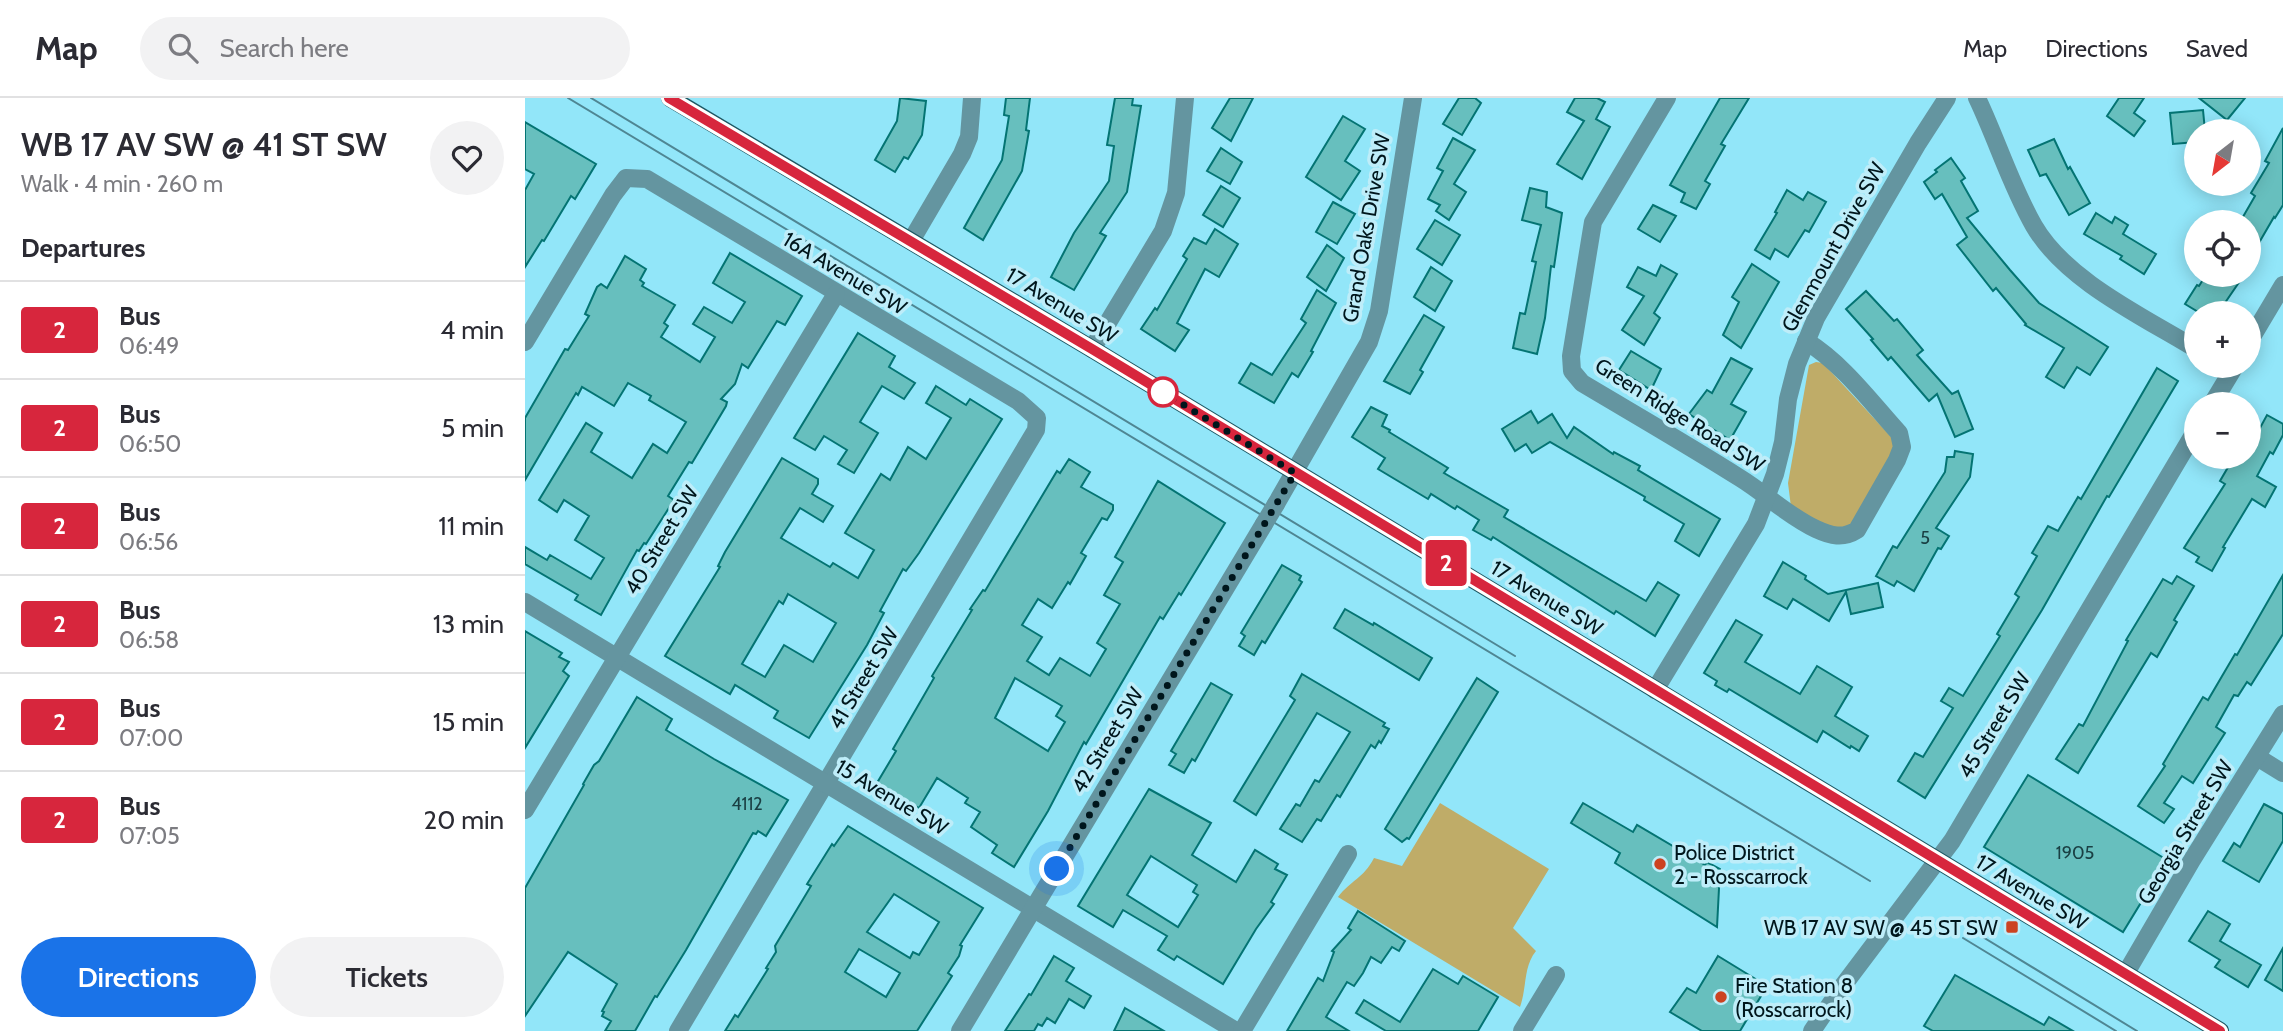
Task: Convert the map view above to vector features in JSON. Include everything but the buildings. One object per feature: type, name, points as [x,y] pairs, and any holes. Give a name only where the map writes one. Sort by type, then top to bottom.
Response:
[{"type":"main road","name":"17 Avenue SW","points":[[670,98],[1092,349],[2220,1031]]},
{"type":"street","points":[[911,241],[962,154],[968,137],[972,98]]},
{"type":"street","points":[[1092,349],[1163,231],[1176,193],[1185,98]]},
{"type":"street","name":"Grand Oaks Drive SW","points":[[1295,473],[1304,452],[1369,342],[1379,311],[1413,98]]},
{"type":"street","name":"Green Ridge Road SW","points":[[1667,98],[1593,222],[1571,356],[1572,371],[1582,383],[1742,479],[1767,498]]},
{"type":"street","name":"Glenmount Drive SW","points":[[1655,690],[1756,524],[1767,498],[1783,442],[1788,399],[1797,364],[1816,318],[1911,154],[1947,98]]},
{"type":"street","points":[[1977,98],[2035,228],[2059,257],[2092,285],[2184,342]]},
{"type":"street","name":"16A Avenue SW","points":[[525,342],[613,195],[626,178],[646,179],[1017,401],[1037,418]]},
{"type":"street","points":[[2261,322],[2283,285]]},
{"type":"street","name":"40 Street SW","points":[[525,810],[836,294]]},
{"type":"street","points":[[1767,498],[1816,529],[1836,536],[1848,536],[1857,530],[1902,447],[1899,433],[1891,424],[1838,366],[1806,341]]},
{"type":"street","name":"41 Street SW","points":[[678,1031],[1036,430],[1037,418]]},
{"type":"street","name":"45 Street SW","points":[[1812,1031],[1952,841],[2184,450]]},
{"type":"street","name":"42 Street SW","points":[[960,1031],[1295,473]]},
{"type":"street","name":"15 Avenue SW","points":[[525,602],[1236,1031]]},
{"type":"street","name":"Georgia Street SW","points":[[2126,973],[2192,860],[2283,714]]},
{"type":"street","points":[[2257,757],[2283,773]]},
{"type":"street","points":[[1242,1031],[1347,854]]},
{"type":"street","points":[[1522,1031],[1556,975]]},
{"type":"shaded area","points":[[1823,363],[1894,440],[1895,450],[1849,527],[1827,526],[1791,507],[1788,483],[1809,365]]},
{"type":"shaded area","points":[[1440,803],[1549,869],[1513,928],[1536,951],[1527,971],[1520,1007],[1338,897],[1366,871],[1374,858],[1402,866]]},
{"type":"tram line","points":[[568,98],[1870,881]]},
{"type":"tram line","points":[[591,98],[1515,656]]},
{"type":"tram line","points":[[1968,928],[2137,1031]]},
{"type":"tram line","points":[[1963,938],[2116,1031]]},
{"type":"bus line","name":"2","points":[[669,98],[1092,349],[2220,1031]]},
{"type":"place","name":"Police District 2 - Rosscarrock","points":[[1660,864]]},
{"type":"place","name":"WB 17 AV SW @ 45 ST SW","points":[[2012,927]]},
{"type":"place","name":"Fire Station 8 (Rosscarrock)","points":[[1721,997]]},
{"type":"route","points":[[1057,869],[1295,473],[1161,391],[1163,392]]}]
